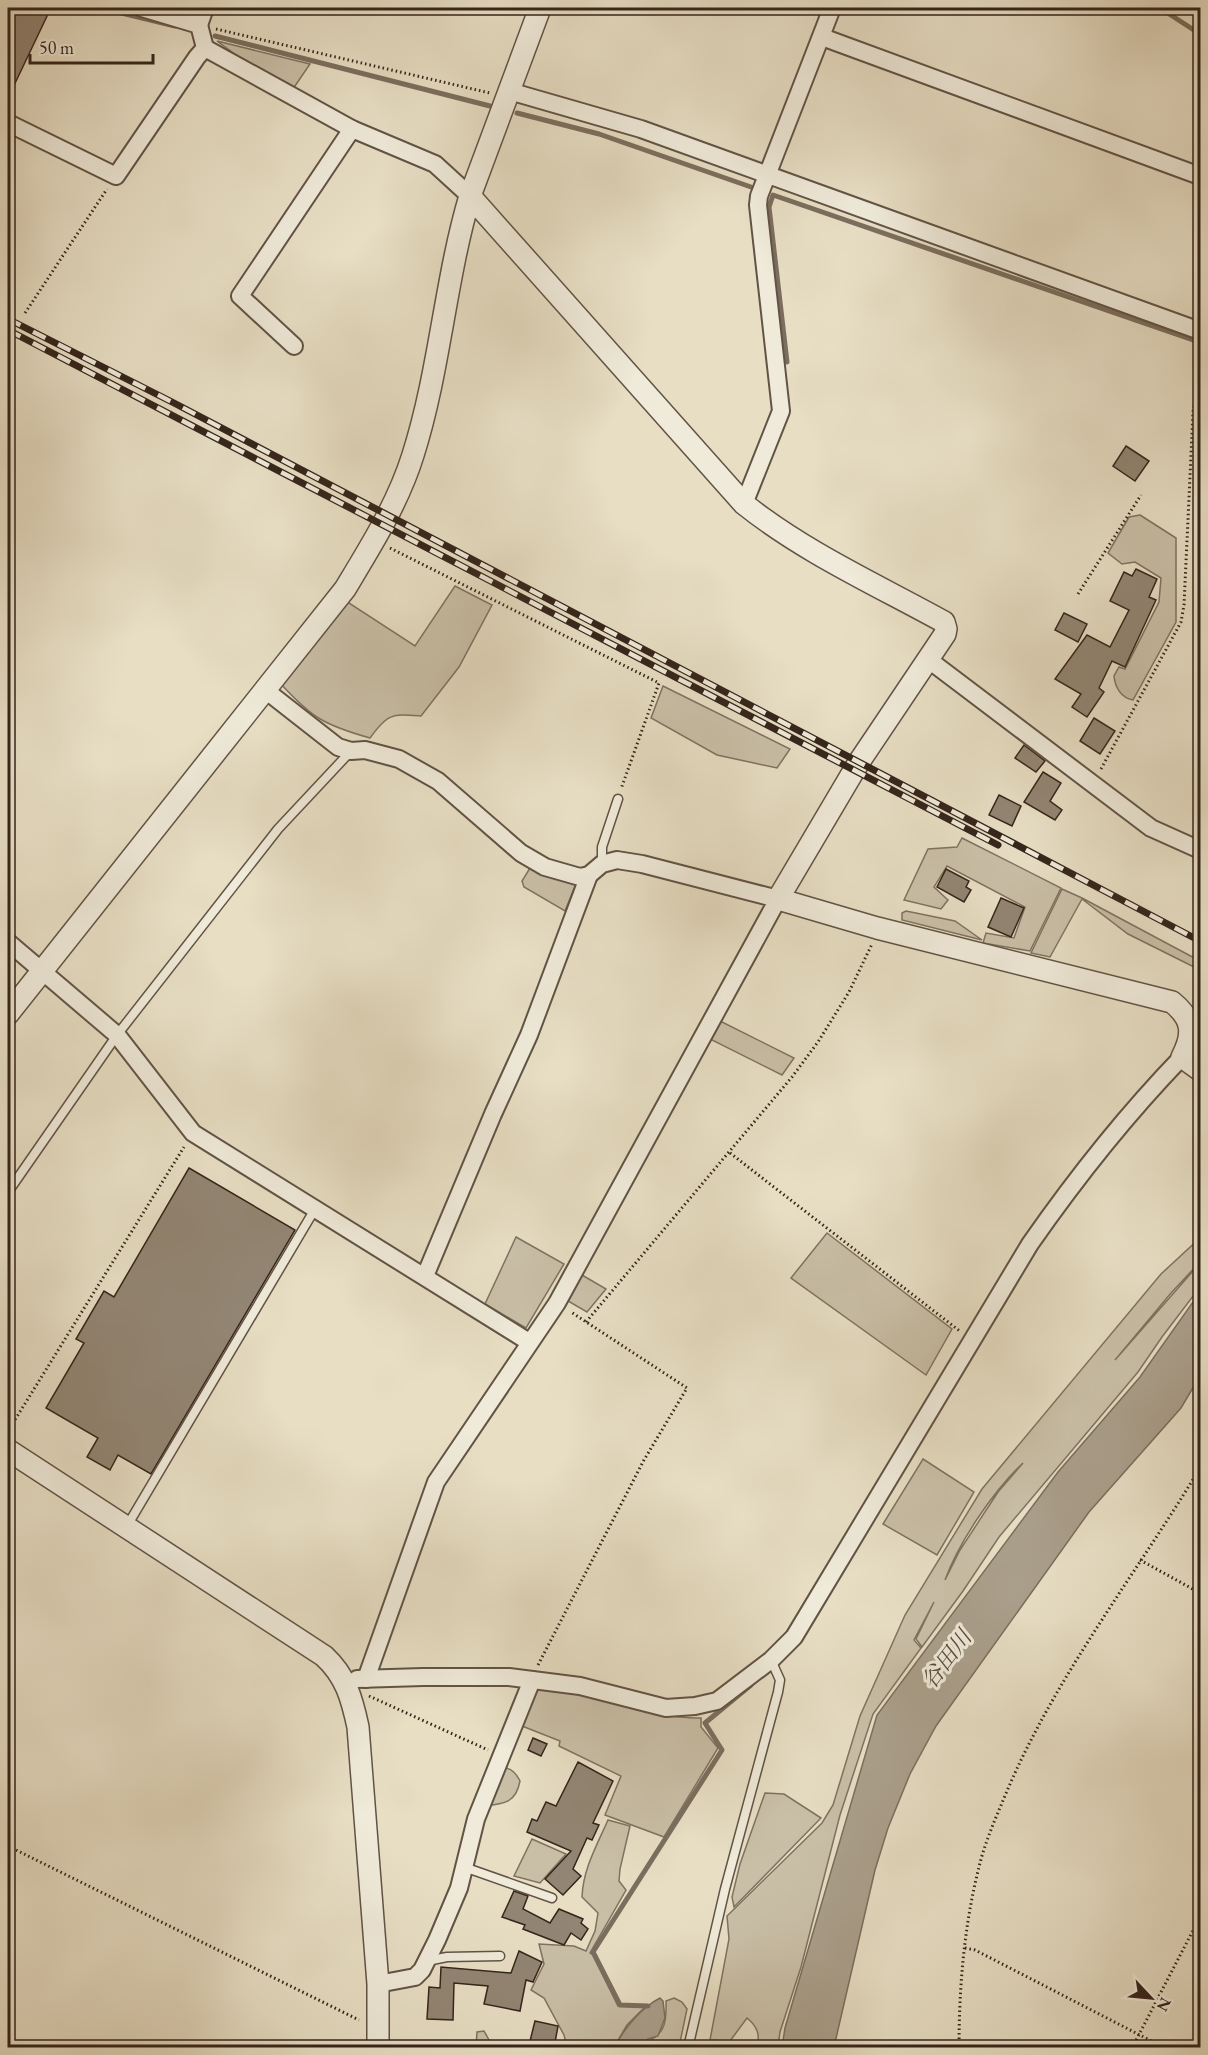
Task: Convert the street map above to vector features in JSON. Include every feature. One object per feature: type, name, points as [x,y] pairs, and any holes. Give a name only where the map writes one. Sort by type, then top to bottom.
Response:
[{"type":"street","points":[[142,8],[199,25]]},
{"type":"street","points":[[205,8],[199,25],[205,48],[352,129],[435,164],[470,196],[744,504],[763,519],[826,558],[944,622],[946,629],[929,660],[859,762],[778,899],[557,1303],[436,1482],[356,1679],[353,1703],[358,1727],[378,1984],[378,2048]]},
{"type":"street","points":[[8,1014],[345,589],[374,541],[405,476],[420,429],[461,225],[470,196],[540,8]]},
{"type":"street","points":[[744,504],[781,411],[758,205],[832,8]]},
{"type":"street","points":[[822,37],[1200,176]]},
{"type":"street","points":[[8,123],[116,176],[205,48]]},
{"type":"street","points":[[509,91],[640,129],[1200,331]]},
{"type":"street","points":[[294,346],[240,296],[352,129]]},
{"type":"street","points":[[929,660],[1151,828],[1200,850]]},
{"type":"street","points":[[8,1450],[356,1679],[534,1675],[666,1707],[695,1707],[717,1701],[771,1660],[794,1637],[1030,1244],[1065,1194],[1104,1145],[1163,1075],[1182,1057],[1190,1037],[1187,1018],[1172,1002],[877,928],[778,899],[642,864],[617,860],[580,877],[545,867],[521,853],[438,781],[399,759],[364,750],[351,751],[338,747],[264,689]]},
{"type":"street","points":[[425,1276],[529,1035],[596,870]]},
{"type":"street","points":[[8,942],[117,1035],[193,1133],[529,1342]]},
{"type":"street","points":[[1182,1057],[1200,1070]]},
{"type":"street","points":[[378,1984],[415,1977],[437,1940],[459,1888],[476,1819],[534,1675]]},
{"type":"lane","points":[[8,1192],[117,1035],[278,830],[351,751]]},
{"type":"lane","points":[[596,870],[618,799]]},
{"type":"lane","points":[[126,1527],[315,1209]]},
{"type":"lane","points":[[688,2048],[725,1889],[778,1692],[780,1680],[771,1660]]},
{"type":"lane","points":[[464,1867],[552,1898]]},
{"type":"lane","points":[[426,1961],[447,1957],[500,1956]]},
{"type":"path","points":[[199,25],[496,94],[509,91]]},
{"type":"path","points":[[25,313],[116,176]]},
{"type":"path","points":[[1093,784],[1181,622],[1184,605],[1194,410],[1200,370]]},
{"type":"path","points":[[1194,410],[1200,414]]},
{"type":"path","points":[[1078,594],[1142,495]]},
{"type":"path","points":[[374,541],[659,683],[618,799]]},
{"type":"path","points":[[586,1322],[730,1153],[818,1042],[849,992],[876,937],[877,928]]},
{"type":"path","points":[[8,1431],[193,1133]]},
{"type":"path","points":[[730,1153],[964,1335]]},
{"type":"path","points":[[534,1675],[644,1460],[687,1388],[557,1303]]},
{"type":"path","points":[[959,2048],[960,1984],[971,1904],[979,1866],[1013,1775],[1057,1690],[1084,1645],[1200,1468]]},
{"type":"path","points":[[1140,1560],[1200,1593]]},
{"type":"path","points":[[356,1679],[362,1693],[501,1756]]},
{"type":"path","points":[[8,1846],[365,2023],[378,2022]]},
{"type":"path","points":[[1132,2048],[1200,1917]]},
{"type":"path","points":[[965,1948],[975,1950],[1165,2048]]},
{"type":"shaded area","points":[[217,41],[310,64],[293,89],[251,66]]},
{"type":"shaded area","points":[[1140,515],[1176,538],[1176,622],[1133,700],[1125,697],[1119,691],[1114,676],[1119,667],[1125,669],[1159,602],[1161,578],[1135,562],[1122,564],[1108,553],[1129,517]]},
{"type":"shaded area","points":[[455,586],[492,605],[459,667],[421,716],[391,717],[381,724],[370,738],[341,729],[320,719],[301,705],[280,683],[346,601],[415,646]]},
{"type":"shaded area","points":[[663,686],[790,749],[777,768],[717,755],[651,718]]},
{"type":"shaded area","points":[[962,838],[1061,888],[1030,951],[983,943],[986,933],[1014,938],[1025,907],[947,866],[934,887],[948,900],[941,909],[904,900],[928,849],[957,847]]},
{"type":"shaded area","points":[[530,868],[576,884],[565,911],[524,887],[522,881]]},
{"type":"shaded area","points":[[1062,889],[1082,898],[1200,961],[1200,970],[1128,934],[1082,899],[1050,957],[1031,953]]},
{"type":"shaded area","points":[[906,911],[955,921],[982,940],[902,920],[902,913]]},
{"type":"shaded area","points":[[720,1021],[794,1058],[782,1075],[710,1039]]},
{"type":"shaded area","points":[[827,1233],[952,1329],[926,1375],[791,1278]]},
{"type":"shaded area","points":[[516,1237],[564,1264],[526,1328],[485,1304]]},
{"type":"shaded area","points":[[1200,1238],[1200,1262],[1115,1360],[1200,1263],[1200,1287],[1138,1372],[999,1537],[922,1647],[916,1639],[934,1602],[914,1640],[921,1648],[873,1714],[840,1815],[801,1967],[780,2032],[778,2047],[757,2047],[757,2031],[747,2018],[730,2041],[710,2040],[729,1939],[727,1916],[822,1823],[833,1805],[860,1716],[905,1615],[982,1489],[1161,1274]],"holes":[[[1023,1463],[998,1492],[960,1550],[945,1580],[951,1565],[978,1518],[1000,1488]]]},
{"type":"shaded area","points":[[582,1275],[606,1289],[587,1312],[568,1301]]},
{"type":"shaded area","points":[[923,1459],[974,1492],[937,1555],[883,1524]]},
{"type":"shaded area","points":[[537,1687],[593,1695],[669,1715],[701,1718],[701,1727],[718,1748],[664,1837],[605,1815],[621,1776],[559,1746],[560,1741],[522,1726]]},
{"type":"shaded area","points":[[503,1767],[513,1772],[520,1781],[516,1794],[503,1803],[484,1806]]},
{"type":"shaded area","points":[[765,1793],[784,1794],[821,1818],[734,1907],[732,1897],[740,1864]]},
{"type":"shaded area","points":[[608,1820],[630,1826],[619,1881],[626,1890],[590,1953],[618,2006],[645,2007],[627,2025],[614,2047],[567,2047],[564,2035],[544,1998],[531,1990],[544,1964],[539,1944],[574,1946],[586,1951],[595,1931],[598,1913],[582,1897],[583,1887],[591,1857]]},
{"type":"shaded area","points":[[532,1839],[566,1854],[540,1883],[514,1876]]},
{"type":"shaded area","points":[[674,1998],[682,2002],[687,2009],[679,2047],[641,2047],[659,2034],[666,2018],[666,2001]]},
{"type":"shaded area","points":[[484,2031],[493,2047],[476,2047],[477,2032]]},
{"type":"water","name":"谷田川","points":[[1200,1292],[1200,1376],[1181,1408],[1089,1512],[936,1726],[910,1774],[888,1828],[875,1870],[834,2047],[782,2047],[785,2028],[877,1715],[1058,1472],[1140,1377]]},
{"type":"water","points":[[660,1998],[663,2001],[665,2018],[658,2036],[648,2039],[639,2047],[615,2047],[634,2019]]},
{"type":"building","points":[[8,8],[39,8],[49,12],[8,98]]},
{"type":"building","points":[[1126,446],[1149,461],[1135,481],[1113,466]]},
{"type":"building","points":[[1136,569],[1157,579],[1149,597],[1156,600],[1125,667],[1112,661],[1099,688],[1104,692],[1087,717],[1072,707],[1081,694],[1055,679],[1087,635],[1110,647],[1129,610],[1110,601],[1124,572],[1132,576]]},
{"type":"building","points":[[1064,613],[1087,624],[1078,642],[1055,630]]},
{"type":"building","points":[[1094,718],[1115,731],[1100,754],[1080,741]]},
{"type":"building","points":[[1024,745],[1045,761],[1036,772],[1015,758]]},
{"type":"building","points":[[1043,772],[1061,783],[1050,801],[1062,810],[1055,820],[1024,802]]},
{"type":"building","points":[[999,795],[1021,806],[1012,826],[989,815]]},
{"type":"building","points":[[946,869],[969,881],[966,887],[971,890],[964,902],[937,887]]},
{"type":"building","points":[[1001,898],[1024,908],[1011,937],[988,927]]},
{"type":"building","points":[[189,1168],[295,1230],[151,1474],[118,1455],[110,1470],[87,1457],[98,1438],[46,1408],[84,1343],[76,1339],[104,1291],[114,1297]]},
{"type":"building","points":[[533,1738],[547,1744],[541,1756],[528,1750]]},
{"type":"building","points":[[578,1762],[613,1781],[593,1823],[599,1825],[592,1840],[587,1838],[573,1869],[581,1876],[563,1895],[545,1879],[571,1851],[527,1832],[532,1819],[537,1821],[546,1802],[556,1806]]},
{"type":"building","points":[[514,1891],[528,1896],[523,1909],[550,1923],[559,1909],[583,1919],[581,1923],[588,1929],[581,1940],[571,1933],[564,1945],[523,1929],[525,1925],[502,1917]]},
{"type":"building","points":[[519,1951],[542,1962],[533,1982],[526,1980],[520,2011],[484,2004],[488,1986],[454,1983],[453,2020],[427,2019],[429,1987],[440,1988],[441,1967],[511,1973]]},
{"type":"building","points":[[535,2021],[558,2026],[554,2048],[532,2048],[529,2045]]},
{"type":"waterway","points":[[101,8],[175,26]]},
{"type":"waterway","points":[[1160,8],[1200,34]]},
{"type":"waterway","points":[[215,36],[490,106]]},
{"type":"waterway","points":[[517,113],[599,134],[751,187]]},
{"type":"waterway","points":[[787,362],[769,207],[773,195],[1196,341]]},
{"type":"waterway","points":[[648,2006],[620,2005],[593,1952],[722,1750],[705,1723],[751,1685]]},
{"type":"railway","points":[[8,319],[174,403],[1200,941]]},
{"type":"railway","points":[[8,330],[998,845]]}]
